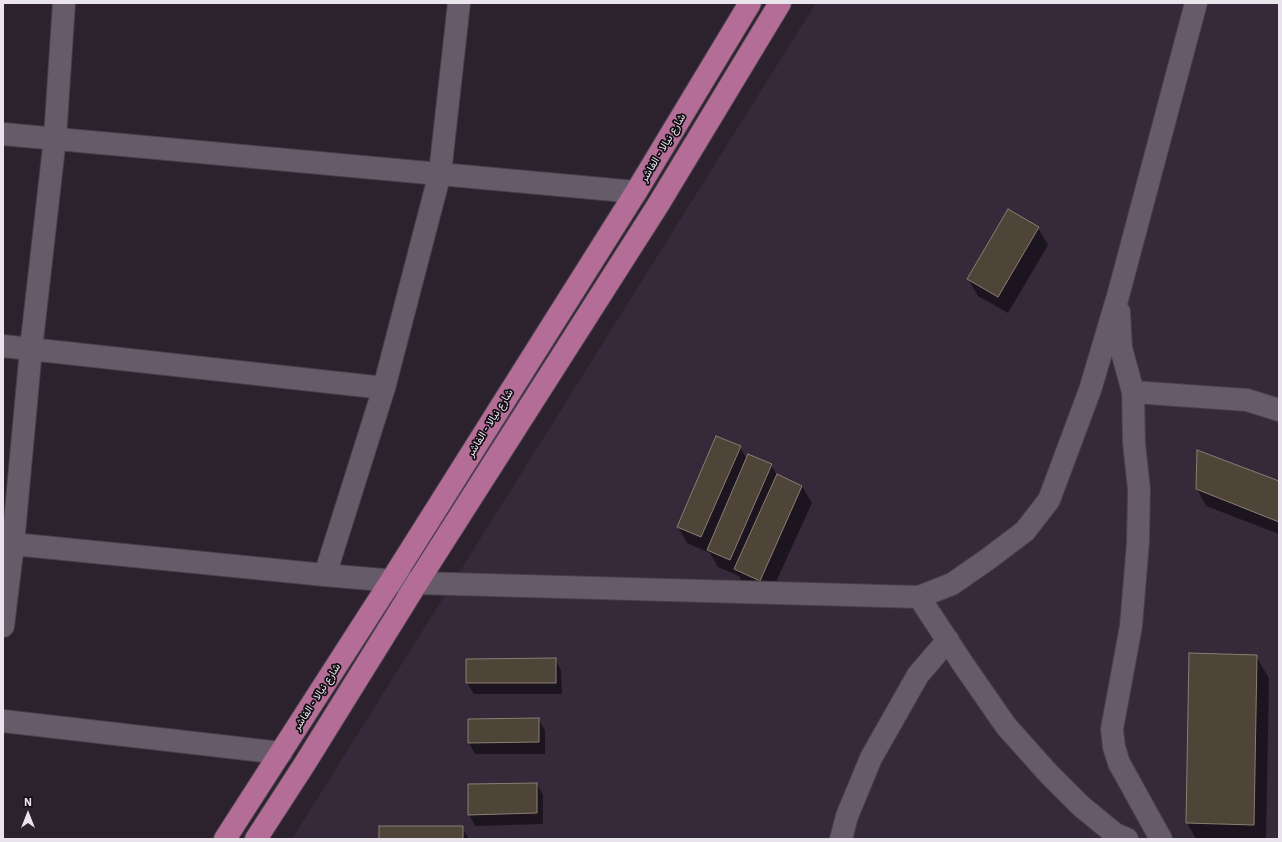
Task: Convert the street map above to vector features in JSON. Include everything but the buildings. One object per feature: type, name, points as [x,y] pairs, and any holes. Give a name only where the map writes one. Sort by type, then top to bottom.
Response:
[{"type":"highway","name":"شارع نيالا - الفاشر","points":[[225,839],[308,712],[636,192],[750,3]]},
{"type":"highway","points":[[256,839],[658,205],[780,3]]},
{"type":"highway","points":[[739,22],[760,35]]},
{"type":"highway","points":[[604,241],[627,253]]},
{"type":"highway","points":[[308,712],[328,727]]},
{"type":"street","points":[[3,626],[8,543],[54,138],[64,3]]},
{"type":"street","points":[[326,575],[384,388],[440,173],[459,3]]},
{"type":"street","points":[[8,543],[418,583],[919,597],[952,584],[1025,531],[1050,500],[1090,390],[1118,296],[1196,3]]},
{"type":"street","points":[[3,134],[636,192]]},
{"type":"street","points":[[1118,296],[1121,348],[1133,392],[1134,443],[1139,489],[1138,542],[1131,626],[1112,729],[1114,747],[1119,763],[1161,839]]},
{"type":"street","points":[[3,346],[384,388]]},
{"type":"street","points":[[1133,392],[1247,400],[1279,410]]},
{"type":"street","points":[[919,597],[1006,726],[1048,773],[1081,806],[1115,834],[1127,839]]},
{"type":"street","points":[[841,839],[847,816],[871,758],[918,675],[948,640]]},
{"type":"street","points":[[3,721],[281,753]]},
{"type":"shaded area","points":[[816,3],[1279,3],[1279,839],[292,839]]}]
